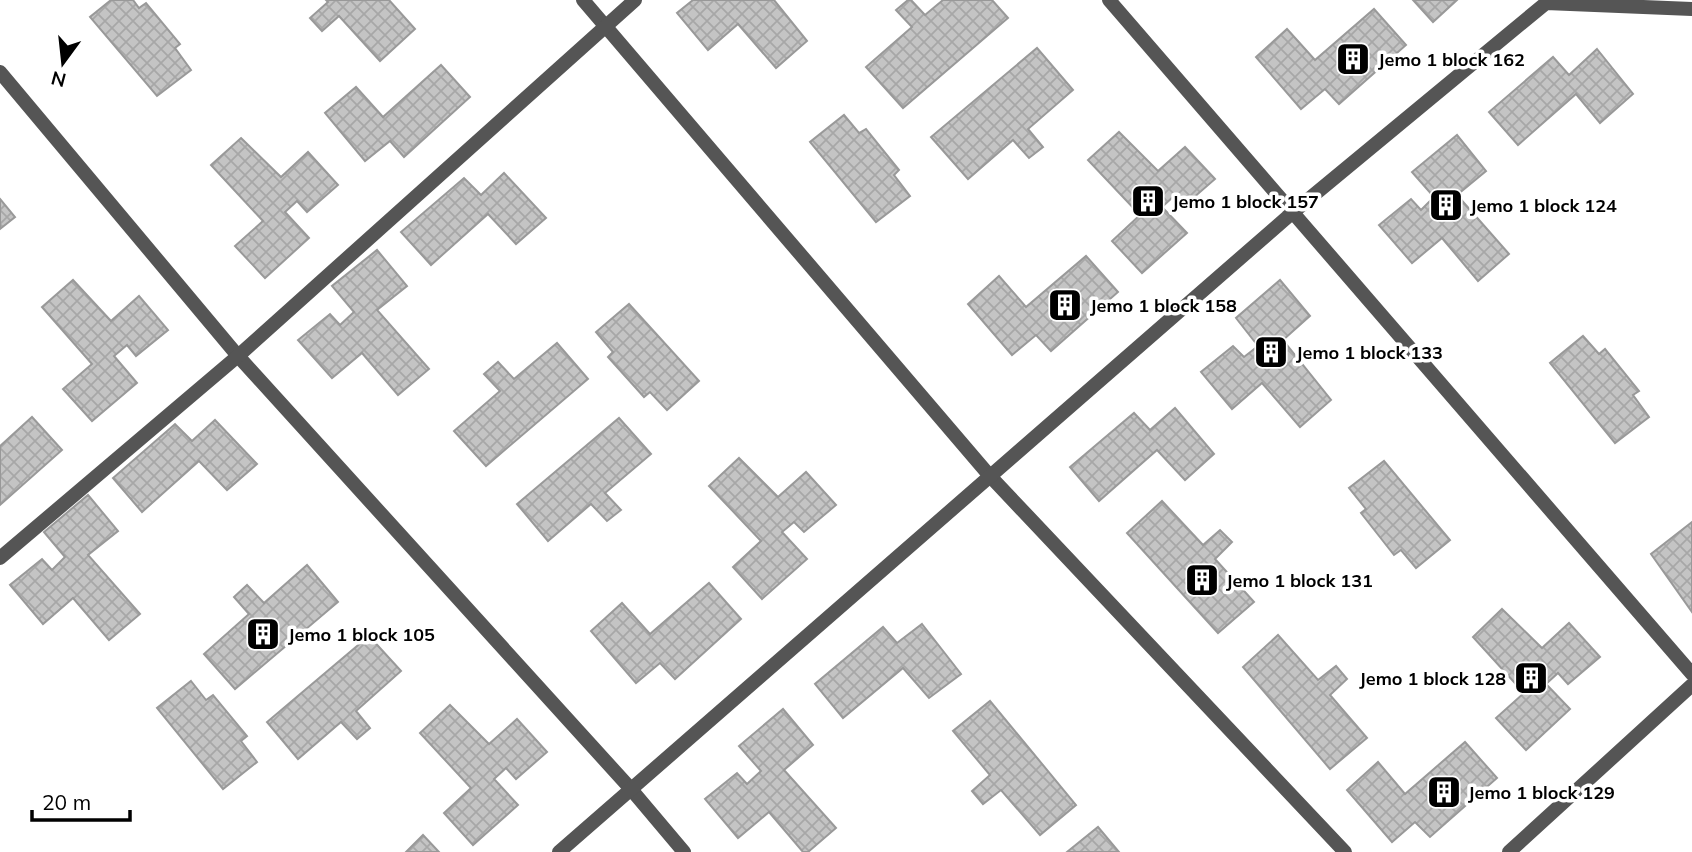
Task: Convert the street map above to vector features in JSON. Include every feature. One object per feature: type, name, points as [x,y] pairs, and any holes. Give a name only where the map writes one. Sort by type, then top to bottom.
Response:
[{"type":"street","points":[[583,0],[989,475],[1345,852]]},
{"type":"street","points":[[0,558],[238,356],[635,0]]},
{"type":"street","points":[[1109,0],[1692,674]]},
{"type":"street","points":[[559,852],[1292,213],[1546,2],[1692,9]]},
{"type":"street","points":[[0,72],[238,356],[630,788],[684,852]]},
{"type":"street","points":[[1509,852],[1692,685]]},
{"type":"building","points":[[111,0],[133,0],[139,8],[146,3],[180,44],[175,48],[191,70],[157,96],[90,17]]},
{"type":"building","points":[[326,0],[389,0],[415,29],[380,61],[339,16],[322,31],[310,18],[328,2]]},
{"type":"building","points":[[693,0],[774,0],[807,41],[776,68],[738,24],[708,50],[677,13]]},
{"type":"building","points":[[908,0],[925,15],[943,0],[992,0],[1008,18],[903,108],[866,67],[912,27],[896,10]]},
{"type":"building","points":[[1413,0],[1457,0],[1433,22]]},
{"type":"building","name":"Jemo 1 block 162","points":[[1374,9],[1406,45],[1339,104],[1325,89],[1301,109],[1256,57],[1287,29],[1315,60]]},
{"type":"building","points":[[1037,48],[1073,90],[1028,129],[1043,147],[1029,158],[1013,140],[968,179],[931,137]]},
{"type":"building","points":[[1597,49],[1633,94],[1600,123],[1576,94],[1518,145],[1489,112],[1553,57],[1569,75]]},
{"type":"building","points":[[441,65],[470,97],[404,157],[390,141],[365,161],[325,113],[356,87],[383,117]]},
{"type":"building","points":[[844,115],[859,133],[866,129],[899,170],[894,175],[910,196],[876,222],[810,142]]},
{"type":"building","name":"Jemo 1 block 157","points":[[1119,132],[1158,171],[1185,147],[1215,179],[1184,206],[1174,196],[1162,207],[1187,233],[1142,273],[1112,241],[1140,215],[1088,160]]},
{"type":"building","name":"Jemo 1 block 124","points":[[1457,135],[1486,171],[1457,195],[1509,254],[1478,281],[1442,238],[1412,263],[1379,225],[1411,199],[1421,210],[1434,197],[1412,172]]},
{"type":"building","points":[[241,138],[281,177],[308,152],[338,185],[307,212],[297,201],[285,212],[309,238],[265,278],[235,246],[263,221],[211,165]]},
{"type":"building","points":[[504,173],[546,218],[516,244],[488,214],[431,265],[401,232],[464,178],[481,195]]},
{"type":"building","points":[[0,199],[15,217],[0,229]]},
{"type":"building","points":[[377,250],[407,286],[377,310],[429,369],[398,395],[362,353],[332,378],[298,340],[330,314],[340,325],[354,312],[332,286]]},
{"type":"building","name":"Jemo 1 block 158","points":[[1086,256],[1118,292],[1051,351],[1036,335],[1012,355],[968,304],[999,276],[1026,307]]},
{"type":"building","points":[[73,280],[111,321],[139,296],[168,330],[136,356],[127,345],[114,356],[137,383],[92,421],[63,389],[92,364],[42,307]]},
{"type":"building","name":"Jemo 1 block 133","points":[[1280,280],[1310,316],[1283,340],[1331,400],[1300,427],[1262,383],[1232,409],[1201,372],[1233,346],[1244,357],[1258,346],[1236,318]]},
{"type":"building","points":[[629,304],[699,381],[667,410],[650,392],[644,397],[608,357],[613,352],[596,332]]},
{"type":"building","points":[[1583,336],[1599,354],[1605,349],[1639,391],[1633,395],[1649,417],[1615,443],[1550,363]]},
{"type":"building","points":[[557,343],[588,379],[486,466],[454,431],[500,391],[484,374],[498,362],[514,379]]},
{"type":"building","points":[[1175,408],[1214,454],[1185,480],[1157,450],[1099,501],[1070,467],[1134,413],[1150,430]]},
{"type":"building","points":[[32,417],[62,450],[0,505],[0,446]]},
{"type":"building","points":[[619,418],[651,454],[605,493],[621,510],[607,521],[591,504],[548,541],[517,504]]},
{"type":"building","points":[[215,420],[257,464],[227,490],[199,461],[142,512],[113,478],[175,424],[192,441]]},
{"type":"building","points":[[739,458],[778,497],[806,472],[836,505],[804,532],[794,522],[782,532],[807,559],[762,599],[733,567],[761,541],[709,486]]},
{"type":"building","points":[[1384,461],[1450,540],[1416,568],[1401,550],[1394,555],[1361,513],[1366,509],[1349,488]]},
{"type":"building","points":[[88,495],[118,531],[88,555],[140,614],[109,640],[73,598],[43,624],[10,585],[42,559],[52,570],[65,557],[44,532]]},
{"type":"building","name":"Jemo 1 block 131","points":[[1162,501],[1203,545],[1220,530],[1232,542],[1215,559],[1254,602],[1218,633],[1127,533]]},
{"type":"building","points":[[1692,522],[1692,612],[1651,554]]},
{"type":"building","name":"Jemo 1 block 105","points":[[307,565],[338,602],[235,689],[204,654],[249,614],[234,597],[247,585],[264,603]]},
{"type":"building","points":[[709,583],[741,619],[675,679],[660,663],[636,683],[591,631],[622,603],[650,634]]},
{"type":"building","name":"Jemo 1 block 128","points":[[1502,609],[1542,648],[1569,623],[1600,657],[1568,684],[1558,673],[1546,684],[1570,709],[1526,750],[1496,718],[1524,693],[1473,637]]},
{"type":"building","points":[[922,624],[961,674],[929,698],[903,668],[843,718],[815,684],[883,627],[897,643]]},
{"type":"building","points":[[1278,635],[1318,680],[1336,666],[1347,679],[1330,695],[1367,738],[1330,769],[1243,667]]},
{"type":"building","points":[[369,636],[401,671],[356,711],[370,728],[357,739],[341,722],[298,759],[267,722]]},
{"type":"building","points":[[191,681],[206,700],[213,695],[247,736],[241,741],[257,762],[223,789],[157,708]]},
{"type":"building","points":[[990,701],[1076,805],[1040,835],[1001,790],[983,804],[972,791],[990,775],[953,731]]},
{"type":"building","points":[[450,705],[489,744],[517,719],[547,752],[516,779],[506,768],[494,779],[518,805],[473,845],[444,813],[471,788],[420,733]]},
{"type":"building","points":[[783,709],[813,745],[784,770],[836,828],[808,852],[803,852],[769,812],[738,838],[705,799],[737,773],[747,784],[761,771],[739,746]]},
{"type":"building","name":"Jemo 1 block 129","points":[[1465,742],[1497,778],[1430,837],[1415,822],[1392,842],[1347,790],[1378,762],[1405,794]]},
{"type":"building","points":[[1098,827],[1119,852],[1067,852]]},
{"type":"building","points":[[423,835],[439,852],[406,852]]},
{"type":"place","name":"Jemo 1 block 162","points":[[1353,59]]},
{"type":"place","name":"Jemo 1 block 157","points":[[1148,201]]},
{"type":"place","name":"Jemo 1 block 124","points":[[1446,205]]},
{"type":"place","name":"Jemo 1 block 158","points":[[1065,305]]},
{"type":"place","name":"Jemo 1 block 133","points":[[1271,352]]},
{"type":"place","name":"Jemo 1 block 131","points":[[1202,580]]},
{"type":"place","name":"Jemo 1 block 105","points":[[263,634]]},
{"type":"place","name":"Jemo 1 block 128","points":[[1531,678]]},
{"type":"place","name":"Jemo 1 block 129","points":[[1444,792]]}]
